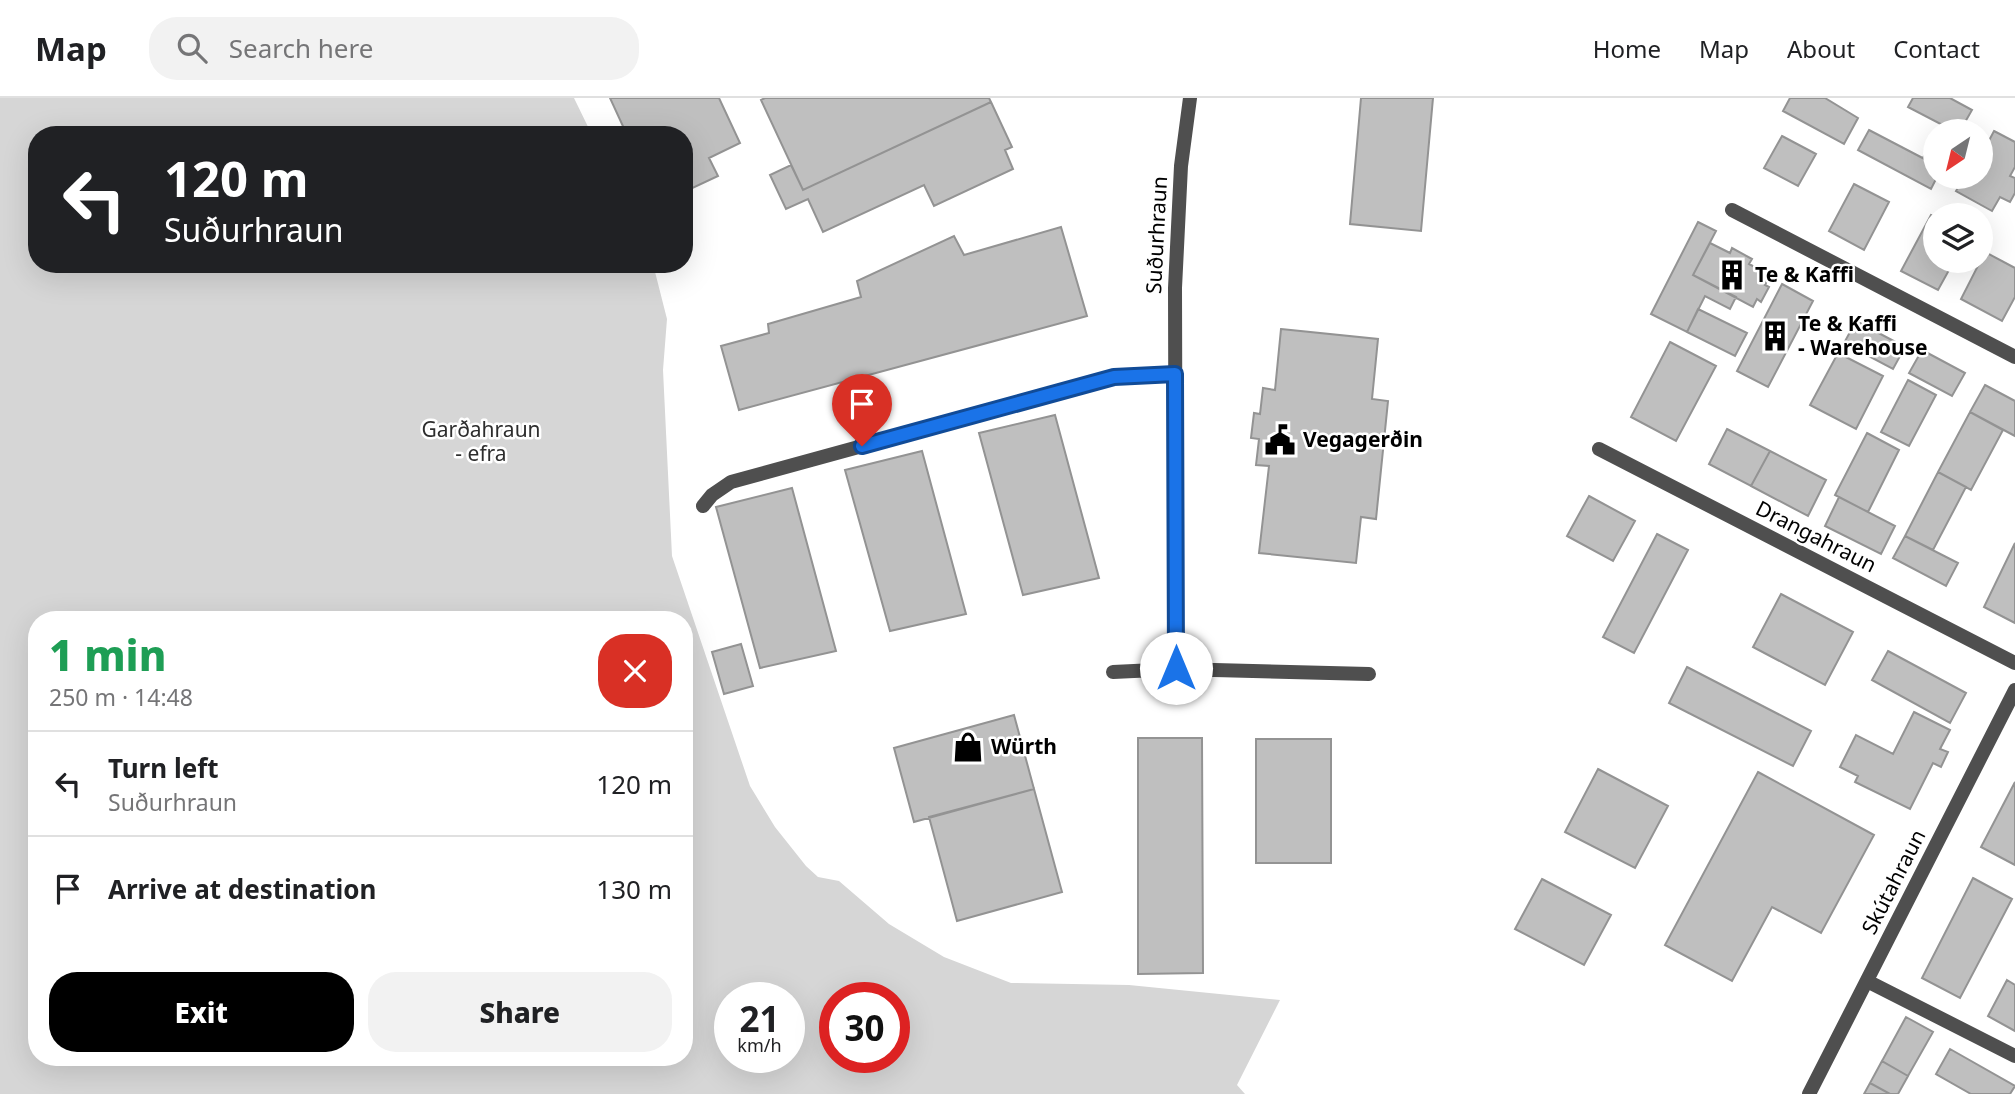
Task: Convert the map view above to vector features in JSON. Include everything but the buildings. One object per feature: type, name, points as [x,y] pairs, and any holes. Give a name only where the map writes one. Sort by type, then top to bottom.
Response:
[{"type":"street","name":"Suðurhraun","points":[[1176,668],[1175,374],[1178,215],[1190,98]]},
{"type":"street","points":[[1732,210],[2015,357]]},
{"type":"street","points":[[703,506],[712,495],[731,482],[1114,377],[1175,374]]},
{"type":"street","name":"Drangahraun","points":[[1598,449],[2015,663]]},
{"type":"street","points":[[1112,672],[1176,668],[1369,674]]},
{"type":"street","name":"Skútahraun","points":[[1810,1094],[2015,690]]},
{"type":"street","points":[[1867,981],[2015,1056]]},
{"type":"green space","name":"Garðahraun - efra","points":[[0,98],[574,98],[588,126],[28,126],[28,273],[655,273],[667,319],[663,370],[672,556],[691,611],[28,611],[28,1066],[693,1066],[693,618],[750,786],[775,827],[818,877],[839,881],[889,924],[944,957],[1011,983],[1129,985],[1280,1000],[1237,1085],[1245,1094],[0,1094]]},
{"type":"place","name":"Te & Kaffi","points":[[1732,275]]},
{"type":"place","name":"Te & Kaffi - Warehouse","points":[[1775,336]]},
{"type":"place","name":"Vegagerðin","points":[[1280,440]]},
{"type":"place","name":"Würth","points":[[968,747]]},
{"type":"route","points":[[862,446],[1114,377],[1175,374],[1176,668]]}]
